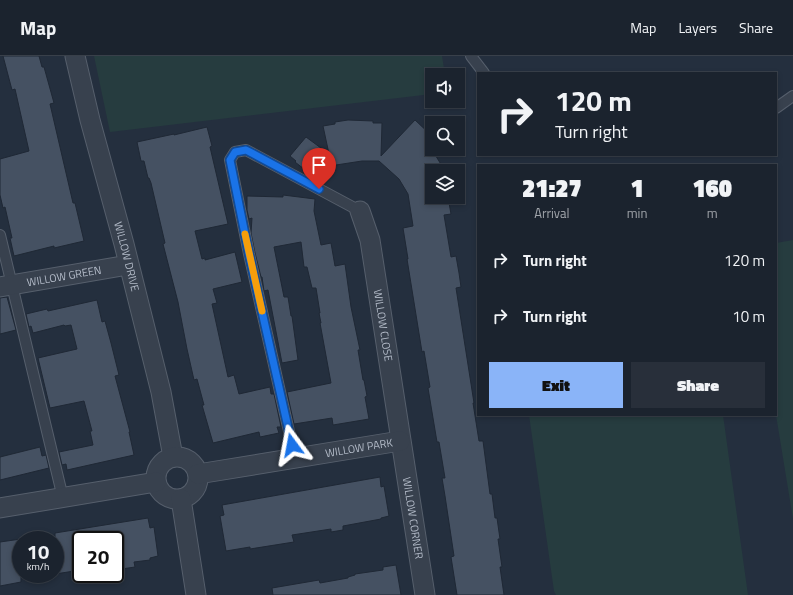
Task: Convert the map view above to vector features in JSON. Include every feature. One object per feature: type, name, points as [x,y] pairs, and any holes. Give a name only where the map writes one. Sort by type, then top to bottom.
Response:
[{"type":"street","name":"WILLOW DRIVE","points":[[75,56],[90,120],[161,392],[173,457]]},
{"type":"street","name":"WILLOW CLOSE","points":[[360,211],[370,240],[400,440]]},
{"type":"street","name":"WILLOW GREEN","points":[[6,286],[128,265]]},
{"type":"street","name":"WILLOW PARK","points":[[198,474],[400,440]]},
{"type":"street","name":"WILLOW CORNER","points":[[400,440],[425,595]]},
{"type":"street","points":[[173,457],[180,457],[192,462],[198,474],[196,488],[192,494],[180,499],[172,499],[165,496],[160,491],[156,482],[157,470],[161,464],[166,459],[173,457]]},
{"type":"street","points":[[0,508],[156,482]]},
{"type":"street","points":[[180,499],[196,595]]},
{"type":"lane","points":[[471,56],[483,72]]},
{"type":"lane","points":[[777,107],[793,96]]},
{"type":"lane","points":[[295,458],[249,254],[230,160],[235,152],[246,150],[360,211]]},
{"type":"lane","points":[[0,235],[6,286],[63,498]]},
{"type":"green space","points":[[94,56],[442,56],[444,68],[425,68],[425,95],[110,132]]},
{"type":"green space","points":[[793,240],[793,519],[776,416],[777,243]]},
{"type":"green space","points":[[529,416],[723,416],[748,595],[556,595],[554,591]]},
{"type":"building","points":[[3,56],[39,56],[42,67],[44,67],[54,103],[50,104],[73,203],[75,203],[84,241],[54,248],[54,246],[14,256],[10,238],[12,238],[5,207],[3,208],[0,195],[0,159],[29,151],[15,89],[12,90]]},
{"type":"building","points":[[348,120],[373,121],[373,123],[382,123],[381,156],[415,120],[425,129],[425,156],[436,156],[441,164],[425,164],[425,204],[449,204],[451,214],[444,215],[451,257],[456,256],[459,273],[461,287],[456,288],[479,441],[483,441],[490,494],[492,494],[495,518],[497,518],[502,567],[500,567],[504,595],[457,595],[451,557],[454,556],[442,478],[445,478],[439,442],[437,442],[428,388],[430,387],[424,351],[422,352],[403,228],[413,226],[408,194],[399,179],[379,161],[362,161],[336,165],[322,183],[295,162],[296,161],[290,156],[306,137],[329,154],[323,126],[335,124],[335,122]]},
{"type":"building","points":[[207,127],[212,146],[210,147],[228,224],[195,231],[202,259],[205,258],[205,260],[235,252],[242,282],[213,289],[217,303],[212,304],[228,377],[234,375],[239,394],[270,387],[271,394],[274,394],[281,427],[277,427],[279,433],[260,437],[259,432],[213,443],[202,405],[204,405],[197,379],[194,380],[178,302],[163,244],[165,243],[151,183],[148,178],[144,161],[141,161],[137,142]]},
{"type":"building","points":[[283,195],[315,199],[314,211],[321,245],[331,243],[335,266],[345,264],[351,307],[360,350],[358,350],[367,396],[365,397],[369,419],[333,425],[332,418],[294,424],[287,392],[331,383],[320,323],[316,288],[312,288],[307,267],[304,267],[301,242],[274,247],[284,297],[288,297],[298,360],[282,363],[268,290],[264,291],[262,277],[255,253],[251,233],[252,218],[249,219],[247,210],[247,196],[283,197]]},
{"type":"building","points":[[7,297],[16,330],[0,334],[0,298]]},
{"type":"building","points":[[97,300],[102,322],[105,321],[119,375],[115,376],[130,432],[134,455],[67,470],[66,464],[62,465],[59,452],[93,445],[90,431],[92,431],[84,401],[50,408],[38,358],[77,349],[71,325],[64,325],[33,333],[31,326],[29,327],[26,314],[47,309],[48,311]]},
{"type":"building","points":[[40,447],[42,456],[46,455],[49,468],[0,480],[0,457]]},
{"type":"building","points":[[380,477],[381,487],[384,486],[389,516],[381,519],[343,526],[343,530],[331,532],[331,529],[292,535],[294,542],[226,551],[220,516],[224,515],[222,505]]},
{"type":"building","points":[[148,518],[150,528],[154,527],[158,556],[150,558],[150,560],[134,562],[135,567],[124,569],[124,531],[72,531],[72,571],[64,573],[64,532]]},
{"type":"building","points":[[12,540],[12,583],[16,583],[0,586],[0,542]]},
{"type":"building","points":[[396,565],[401,595],[273,595],[272,588],[319,580],[320,583],[348,578],[355,574],[383,570],[383,567]]},
{"type":"slow traffic","points":[[245,234],[262,311]]},
{"type":"route","points":[[292,445],[249,254],[230,160],[235,152],[246,150],[319,189]]}]
